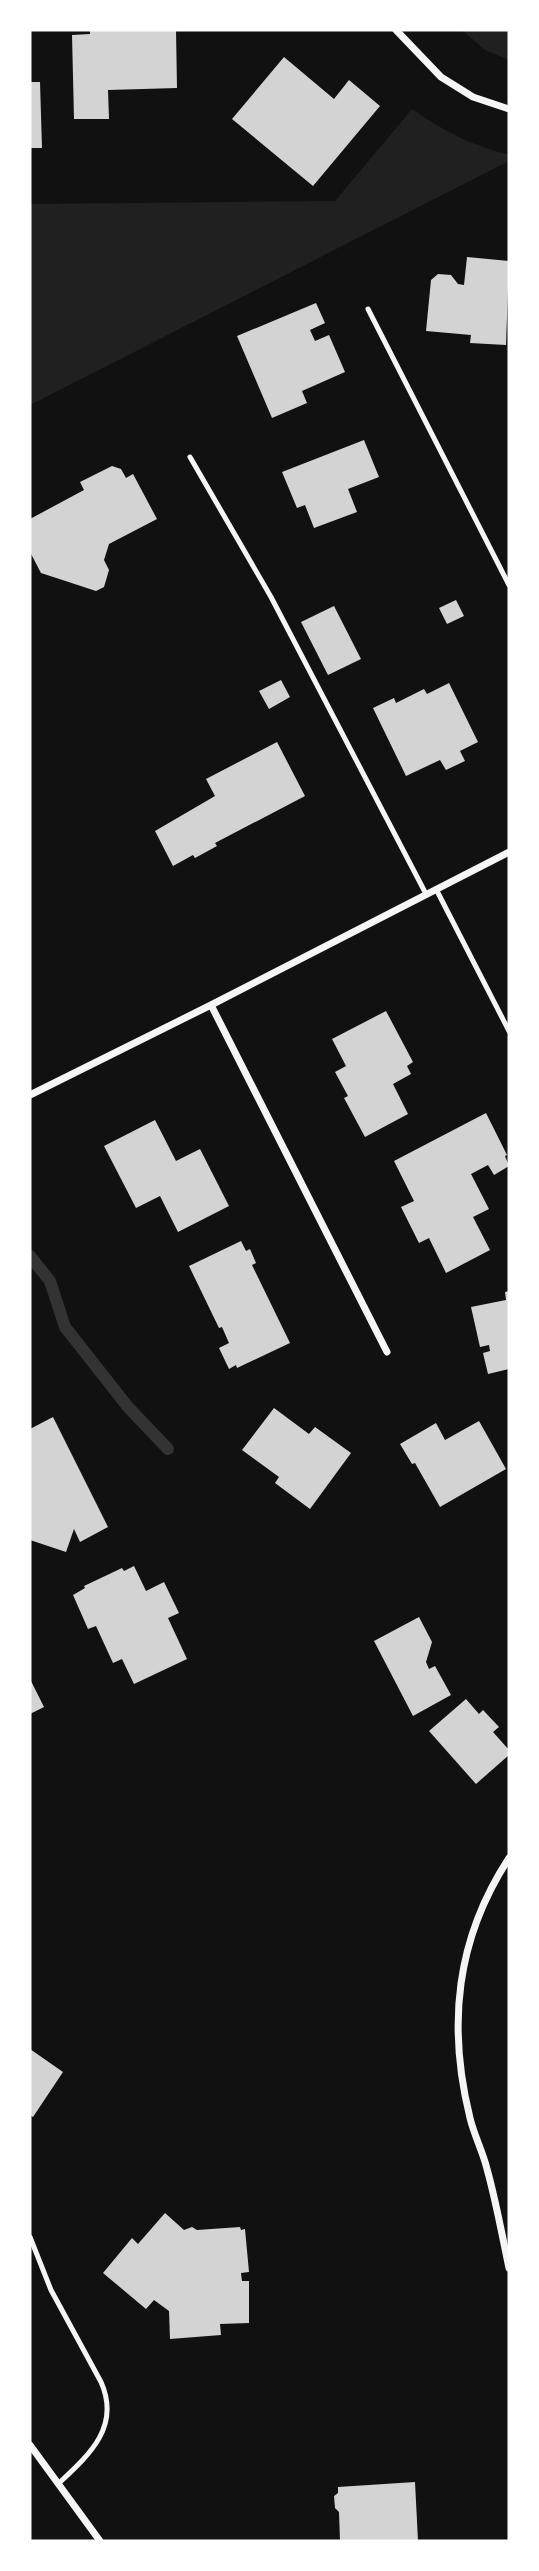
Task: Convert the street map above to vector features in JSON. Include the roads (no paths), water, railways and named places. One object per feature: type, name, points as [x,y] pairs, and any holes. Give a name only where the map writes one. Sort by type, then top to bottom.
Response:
[{"type":"street","points":[[396,30],[441,77],[473,97],[509,108]]},
{"type":"street","points":[[30,1095],[509,852]]},
{"type":"street","points":[[211,1005],[387,1352]]},
{"type":"street","points":[[509,1858],[490,1888],[472,1928],[461,1975],[457,2024],[460,2073],[470,2121],[487,2168],[509,2268]]},
{"type":"street","points":[[30,2445],[100,2541]]},
{"type":"lane","points":[[368,309],[509,585]]},
{"type":"lane","points":[[190,457],[271,597],[426,894]]},
{"type":"lane","points":[[436,889],[509,1031]]},
{"type":"lane","points":[[30,2237],[51,2290],[107,2395],[109,2409],[106,2424],[89,2455],[58,2484]]},
{"type":"waterway","points":[[30,1256],[50,1281],[65,1327],[128,1407],[168,1449]]}]
